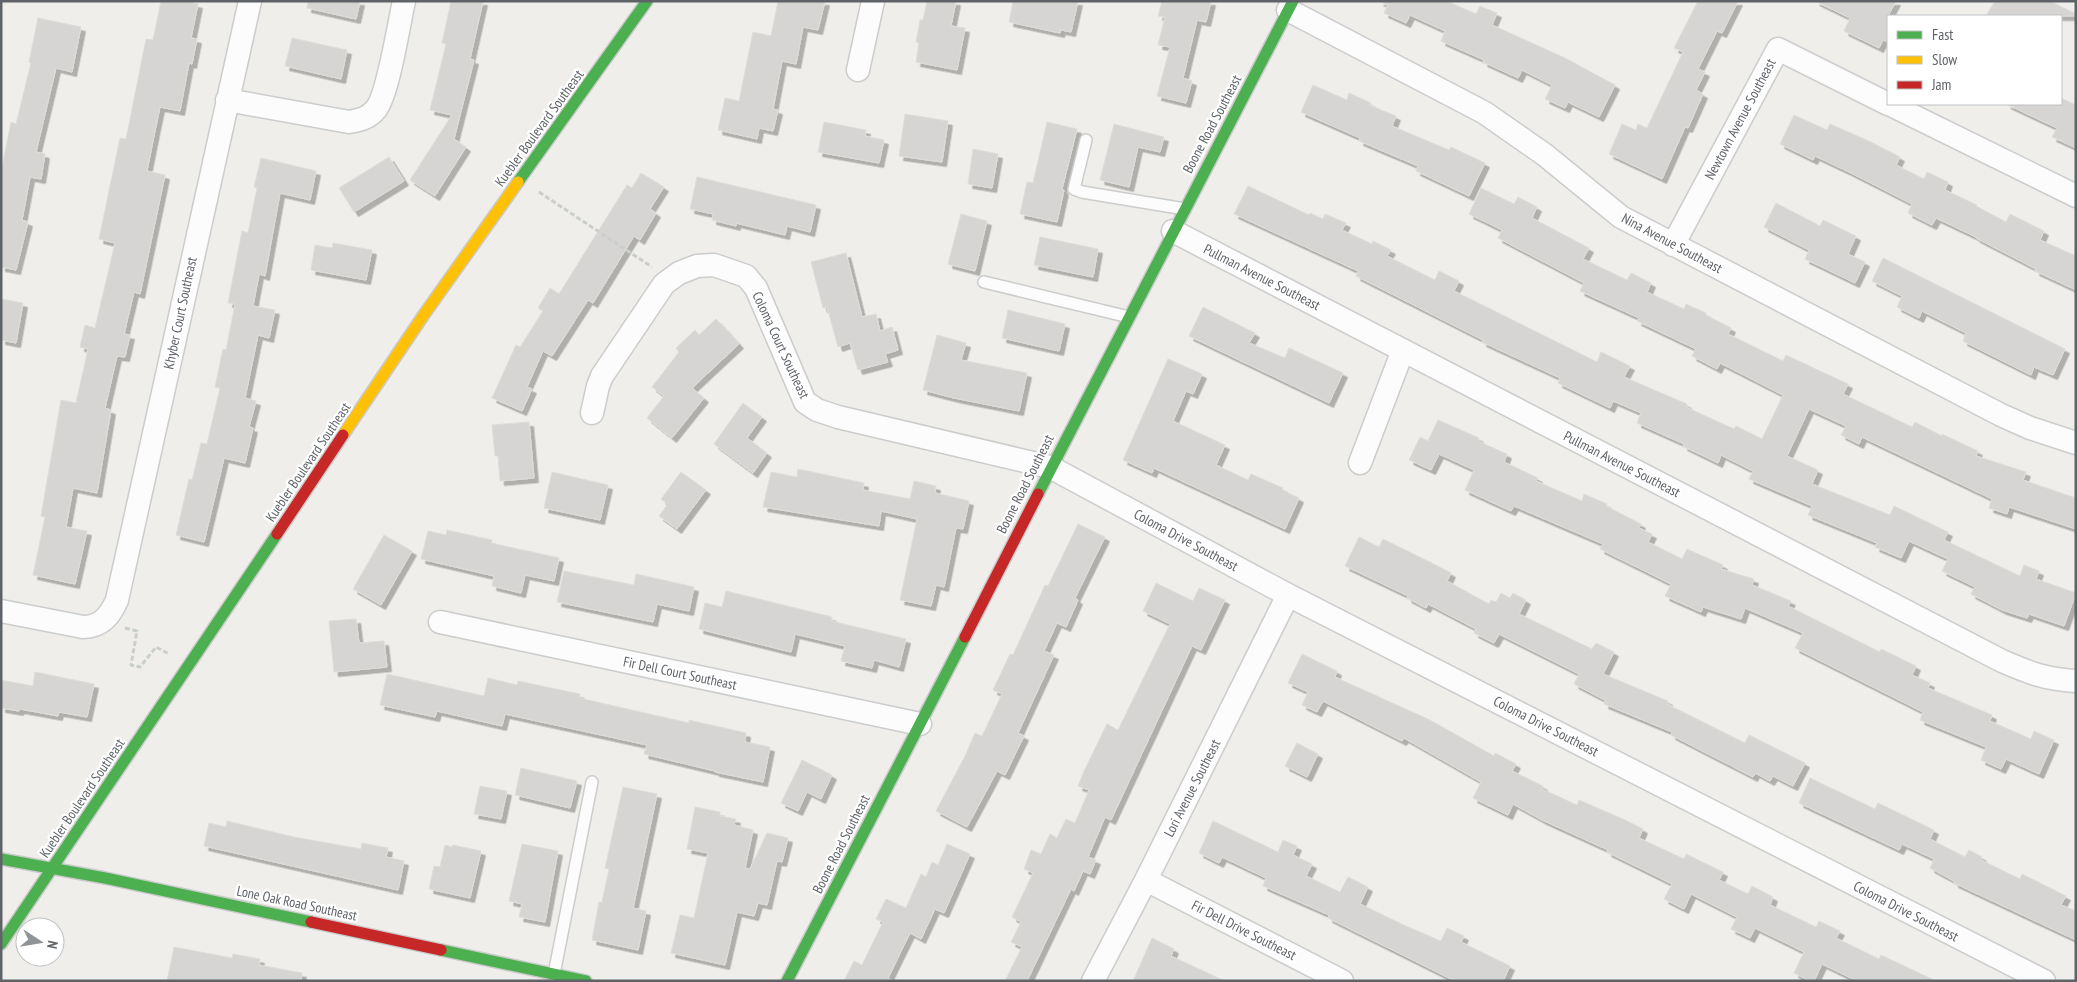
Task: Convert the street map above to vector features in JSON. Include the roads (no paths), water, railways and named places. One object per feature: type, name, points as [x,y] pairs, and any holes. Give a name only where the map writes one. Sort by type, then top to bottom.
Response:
[{"type":"street","name":"Khyber Court Southeast","points":[[1,611],[83,627],[93,627],[111,614],[116,600],[250,1]]},
{"type":"street","points":[[227,100],[350,122],[364,120],[377,108],[385,86],[404,1]]},
{"type":"street","name":"Kuebler Boulevard Southeast","points":[[1,944],[423,316],[647,1]]},
{"type":"street","points":[[858,70],[873,1]]},
{"type":"street","name":"Boone Road Southeast","points":[[787,981],[1290,6]]},
{"type":"street","name":"Nina Avenue Southeast","points":[[1290,6],[1485,113],[1545,155],[1621,217],[2001,415],[2030,428],[2076,443]]},
{"type":"street","name":"Newtown Avenue Southeast","points":[[1674,245],[1778,49],[1887,104]]},
{"type":"street","name":"Newtown Avenue Southeast","points":[[1890,105],[2076,196]]},
{"type":"street","name":"Pullman Avenue Southeast","points":[[1173,231],[2002,661],[2031,674],[2051,680],[2076,681]]},
{"type":"street","name":"Coloma Court Southeast","points":[[592,413],[602,376],[664,284],[679,273],[697,266],[706,265],[728,268],[746,276],[756,288],[805,402],[817,410],[838,417],[1050,468]]},
{"type":"street","points":[[1360,463],[1403,350]]},
{"type":"street","name":"Coloma Drive Southeast","points":[[1050,468],[1288,595],[2044,981]]},
{"type":"street","name":"Lori Avenue Southeast","points":[[1093,981],[1146,880],[1288,595]]},
{"type":"street","name":"Fir Dell Court Southeast","points":[[440,622],[920,724]]},
{"type":"street","name":"Lone Oak Road Southeast","points":[[1,859],[104,878],[586,981]]},
{"type":"street","name":"Fir Dell Drive Southeast","points":[[1146,880],[1342,981]]},
{"type":"lane","points":[[1086,140],[1074,189],[1082,192],[1185,208]]},
{"type":"lane","points":[[984,282],[1128,317]]},
{"type":"lane","points":[[554,974],[592,782]]}]
